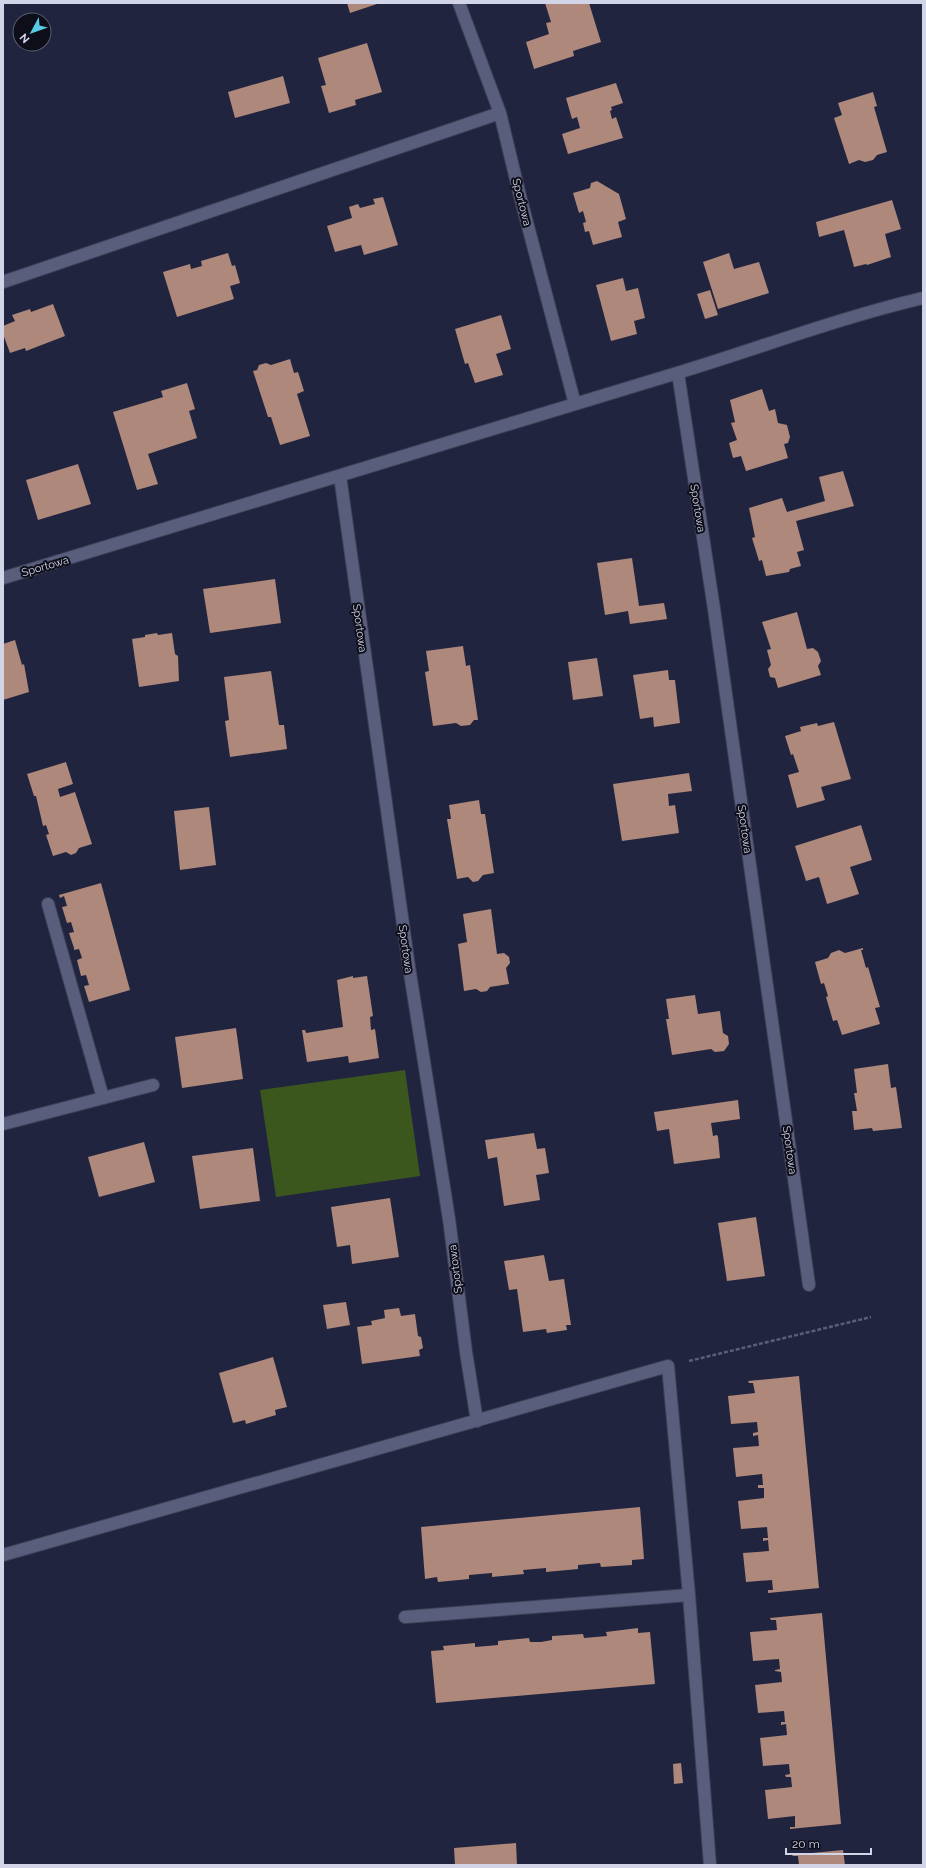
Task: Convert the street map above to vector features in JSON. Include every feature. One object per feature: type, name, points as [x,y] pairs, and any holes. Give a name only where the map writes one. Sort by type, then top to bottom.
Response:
[{"type":"street","name":"Sportowa","points":[[460,3],[500,113],[520,196],[575,404]]},
{"type":"street","points":[[3,282],[500,113]]},
{"type":"street","name":"Sportowa","points":[[3,578],[678,373],[880,308],[923,298]]},
{"type":"street","name":"Sportowa","points":[[678,373],[714,609],[810,1285]]},
{"type":"street","name":"Sportowa","points":[[340,476],[379,763],[410,975],[449,1219],[466,1352],[477,1421]]},
{"type":"street","points":[[48,904],[103,1098]]},
{"type":"street","points":[[3,1124],[153,1085]]},
{"type":"street","points":[[3,1555],[668,1366],[689,1595],[710,1865]]},
{"type":"street","points":[[406,1617],[689,1595]]},
{"type":"path","points":[[668,1366],[871,1317]]},
{"type":"green space","points":[[405,1070],[420,1176],[276,1197],[260,1090]]},
{"type":"building","points":[[347,3],[380,3],[350,13]]},
{"type":"building","points":[[545,3],[589,3],[601,42],[573,51],[574,56],[534,69],[526,42],[549,34],[546,23],[551,22]]},
{"type":"building","points":[[367,43],[382,92],[355,100],[356,105],[329,113],[321,86],[326,85],[318,58]]},
{"type":"building","points":[[283,76],[290,103],[235,118],[228,92]]},
{"type":"building","points":[[616,83],[623,103],[611,107],[612,110],[610,111],[612,119],[616,117],[623,138],[568,154],[562,134],[580,128],[577,117],[572,119],[566,98]]},
{"type":"building","points":[[873,92],[877,106],[874,107],[887,152],[877,155],[873,160],[865,162],[859,160],[849,164],[834,118],[842,115],[838,103]]},
{"type":"building","points":[[597,181],[619,194],[626,219],[618,222],[622,237],[593,245],[589,231],[585,232],[583,223],[586,222],[583,211],[579,213],[573,193],[590,188],[591,183]]},
{"type":"building","points":[[383,197],[398,245],[364,255],[361,245],[335,252],[327,226],[352,218],[349,207],[358,204],[360,208],[375,204],[373,199]]},
{"type":"building","points":[[892,200],[901,229],[885,234],[891,257],[867,265],[854,267],[844,230],[819,237],[816,222]]},
{"type":"building","points":[[228,253],[232,266],[235,265],[240,283],[230,286],[234,299],[177,317],[163,272],[190,264],[191,269],[202,266],[201,261]]},
{"type":"building","points":[[729,253],[734,269],[759,262],[769,293],[718,309],[703,262]]},
{"type":"building","points":[[623,278],[626,291],[638,288],[645,318],[634,321],[637,334],[611,341],[596,285]]},
{"type":"building","points":[[710,290],[718,315],[705,319],[697,294]]},
{"type":"building","points":[[53,304],[65,336],[26,351],[25,348],[10,353],[3,334],[3,326],[15,321],[12,315],[30,309],[31,312]]},
{"type":"building","points":[[501,315],[511,349],[496,354],[503,375],[475,383],[468,363],[465,364],[455,329]]},
{"type":"building","points":[[290,359],[294,373],[298,372],[304,391],[297,394],[310,436],[280,445],[271,417],[268,417],[253,371],[257,370],[259,365],[266,363],[271,365]]},
{"type":"building","points":[[187,383],[195,409],[189,411],[197,438],[148,454],[158,484],[137,490],[113,412],[163,397],[161,391]]},
{"type":"building","points":[[762,389],[769,411],[775,409],[778,423],[787,425],[790,437],[788,443],[784,444],[788,458],[746,471],[741,456],[733,458],[729,443],[737,440],[731,423],[735,422],[730,400]]},
{"type":"building","points":[[78,464],[91,504],[38,520],[26,480]]},
{"type":"building","points":[[843,471],[854,506],[796,521],[804,550],[797,552],[801,566],[790,569],[789,572],[766,576],[762,560],[759,561],[752,538],[755,537],[749,508],[782,498],[787,512],[825,501],[819,477]]},
{"type":"building","points":[[632,558],[639,606],[664,603],[667,619],[630,624],[628,611],[605,615],[597,563]]},
{"type":"building","points":[[275,579],[281,623],[210,633],[203,589]]},
{"type":"building","points":[[797,612],[807,649],[813,648],[818,652],[821,661],[818,666],[821,675],[778,688],[775,678],[770,677],[768,669],[771,665],[767,650],[771,649],[762,622]]},
{"type":"building","points":[[157,633],[158,635],[172,633],[175,654],[178,656],[179,681],[139,687],[132,639]]},
{"type":"building","points":[[15,640],[22,665],[24,664],[29,692],[3,700],[3,644]]},
{"type":"building","points":[[463,646],[466,666],[470,665],[478,720],[474,720],[470,725],[461,726],[456,723],[433,726],[425,672],[429,671],[426,651]]},
{"type":"building","points":[[597,658],[603,696],[573,700],[568,662]]},
{"type":"building","points":[[668,670],[669,680],[675,680],[680,723],[654,727],[653,717],[640,719],[633,675]]},
{"type":"building","points":[[271,671],[279,725],[284,725],[287,749],[230,757],[225,721],[229,720],[224,677]]},
{"type":"building","points":[[834,722],[851,779],[821,787],[825,800],[797,808],[788,775],[799,772],[793,754],[791,755],[785,736],[801,731],[800,727],[817,723],[818,726]]},
{"type":"building","points":[[66,762],[73,784],[58,789],[60,797],[75,792],[92,844],[79,848],[76,853],[71,855],[66,852],[53,856],[46,835],[49,834],[46,825],[43,826],[36,796],[34,796],[27,774]]},
{"type":"building","points":[[689,773],[692,791],[668,794],[669,806],[675,805],[679,833],[622,841],[613,784]]},
{"type":"building","points":[[479,800],[481,814],[485,814],[494,873],[483,875],[478,881],[473,882],[468,877],[457,879],[447,819],[451,819],[449,805]]},
{"type":"building","points":[[209,807],[216,865],[180,870],[174,811]]},
{"type":"building","points":[[861,825],[872,860],[850,867],[859,894],[827,904],[819,877],[806,881],[795,846]]},
{"type":"building","points":[[101,883],[130,990],[89,1002],[84,986],[89,985],[86,975],[81,976],[77,960],[82,958],[79,949],[74,950],[69,933],[74,932],[71,922],[67,923],[62,907],[67,906],[64,896],[60,898],[59,895]]},
{"type":"building","points":[[491,909],[497,954],[504,953],[509,957],[510,963],[506,968],[509,984],[490,987],[487,991],[481,992],[476,989],[464,991],[458,944],[467,942],[463,914]]},
{"type":"building","points":[[863,948],[863,950],[861,950],[866,968],[868,967],[880,1007],[875,1008],[880,1024],[842,1035],[837,1020],[833,1021],[826,997],[828,996],[824,983],[821,984],[815,962],[828,958],[831,953],[839,950],[845,953]]},
{"type":"building","points":[[353,976],[353,978],[367,976],[373,1016],[370,1017],[371,1030],[375,1029],[379,1058],[349,1063],[348,1056],[307,1062],[302,1030],[305,1030],[306,1033],[343,1027],[337,980]]},
{"type":"building","points":[[695,995],[698,1014],[720,1011],[723,1033],[728,1036],[729,1044],[724,1051],[715,1052],[711,1049],[672,1055],[666,1019],[669,1019],[666,999]]},
{"type":"building","points":[[236,1028],[243,1079],[182,1088],[175,1037]]},
{"type":"building","points":[[888,1064],[891,1088],[896,1087],[902,1128],[873,1131],[872,1128],[854,1130],[852,1111],[857,1111],[854,1093],[857,1093],[854,1069]]},
{"type":"building","points":[[738,1100],[740,1119],[711,1123],[713,1136],[717,1135],[718,1137],[720,1158],[674,1164],[669,1129],[657,1131],[654,1112]]},
{"type":"building","points":[[534,1133],[537,1149],[545,1148],[549,1173],[536,1175],[540,1200],[504,1206],[497,1157],[488,1159],[485,1140]]},
{"type":"building","points":[[144,1142],[155,1182],[99,1197],[88,1157]]},
{"type":"building","points":[[253,1148],[260,1201],[200,1209],[192,1156]]},
{"type":"building","points":[[390,1198],[399,1257],[352,1264],[350,1245],[337,1247],[331,1207]]},
{"type":"building","points":[[756,1217],[765,1276],[727,1281],[718,1223]]},
{"type":"building","points":[[544,1255],[549,1281],[564,1279],[571,1325],[566,1325],[567,1330],[547,1333],[546,1329],[523,1332],[517,1289],[509,1290],[504,1261]]},
{"type":"building","points":[[346,1302],[350,1325],[327,1329],[323,1305]]},
{"type":"building","points":[[399,1308],[401,1316],[415,1314],[418,1336],[421,1337],[423,1348],[419,1350],[420,1356],[362,1364],[357,1327],[372,1325],[371,1321],[385,1318],[384,1310]]},
{"type":"building","points":[[273,1357],[287,1407],[275,1410],[276,1415],[246,1424],[245,1420],[233,1423],[219,1373]]},
{"type":"building","points":[[799,1376],[819,1588],[768,1593],[768,1590],[773,1590],[772,1580],[746,1582],[743,1553],[769,1551],[768,1540],[763,1541],[763,1538],[768,1538],[767,1527],[741,1529],[738,1501],[764,1498],[764,1488],[758,1488],[758,1485],[763,1485],[762,1474],[736,1477],[733,1448],[759,1446],[758,1435],[753,1436],[753,1433],[758,1432],[757,1422],[731,1424],[728,1396],[755,1393],[753,1383],[749,1383],[748,1381]]},
{"type":"building","points":[[640,1507],[644,1559],[632,1560],[632,1565],[601,1567],[600,1563],[578,1565],[578,1569],[546,1572],[546,1568],[523,1570],[524,1574],[492,1577],[492,1573],[469,1575],[469,1579],[438,1582],[437,1577],[425,1579],[421,1527]]},
{"type":"building","points":[[822,1613],[841,1824],[790,1829],[790,1827],[795,1827],[795,1816],[768,1819],[765,1790],[792,1787],[791,1777],[786,1777],[785,1775],[790,1774],[789,1764],[763,1766],[760,1738],[787,1735],[786,1724],[781,1725],[781,1722],[785,1722],[784,1711],[758,1713],[755,1685],[782,1682],[781,1672],[775,1671],[780,1669],[779,1659],[753,1661],[750,1632],[777,1630],[776,1620],[771,1620],[770,1618]]},
{"type":"building","points":[[638,1628],[638,1633],[650,1632],[655,1684],[436,1703],[431,1651],[444,1650],[443,1646],[475,1643],[475,1647],[498,1645],[498,1641],[529,1638],[530,1642],[541,1642],[552,1640],[552,1636],[583,1634],[584,1638],[607,1636],[606,1632]]},
{"type":"building","points":[[681,1763],[683,1783],[674,1784],[673,1764]]},
{"type":"building","points":[[516,1843],[517,1865],[455,1865],[454,1848]]},
{"type":"building","points":[[843,1850],[845,1865],[799,1865],[798,1856],[792,1855]]}]
